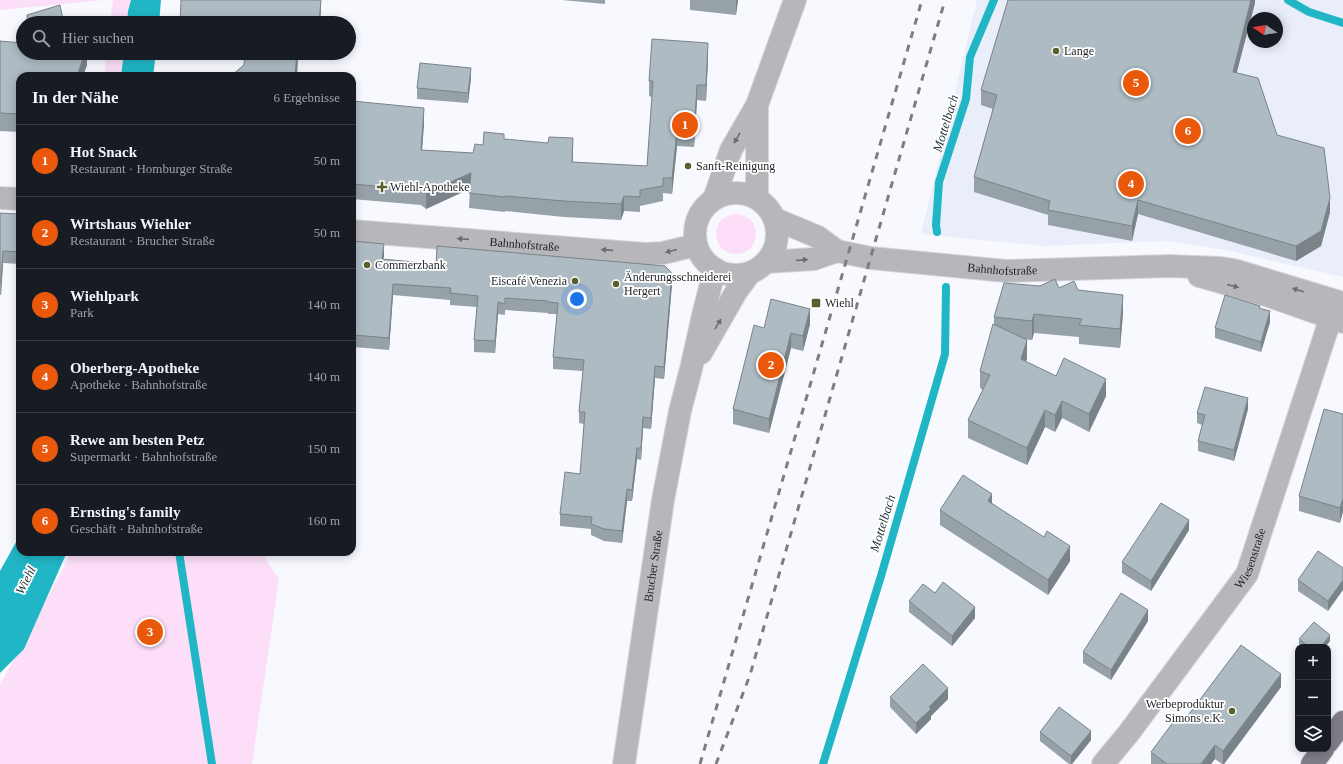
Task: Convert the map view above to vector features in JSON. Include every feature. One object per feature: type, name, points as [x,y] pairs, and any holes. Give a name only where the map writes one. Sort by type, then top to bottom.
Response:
[{"type":"main road","points":[[1331,738],[1343,722]]},
{"type":"main road","points":[[1312,764],[1321,752]]},
{"type":"street","points":[[714,200],[730,150],[757,105],[795,0]]},
{"type":"street","points":[[757,105],[757,198]]},
{"type":"street","points":[[739,193],[748,194],[757,198],[768,207],[775,219],[778,230],[777,242],[773,253],[758,268],[738,275],[726,274],[715,269],[709,265],[701,255],[696,244],[696,224],[700,215],[706,206],[722,195],[739,193]]},
{"type":"street","points":[[0,198],[16,199]]},
{"type":"street","name":"Bahnhofstraße","points":[[775,219],[818,237],[836,251],[872,258],[1006,271],[1169,266],[1234,270],[1339,314]]},
{"type":"street","name":"Bahnhofstraße","points":[[356,231],[645,254],[663,253],[696,244]]},
{"type":"street","name":"Bahnhofstraße","points":[[758,268],[814,258],[836,251]]},
{"type":"street","name":"Brucher Straße","points":[[691,369],[736,292],[758,268]]},
{"type":"street","name":"Brucher Straße","points":[[624,764],[664,500],[680,411],[715,269]]},
{"type":"street","name":"Wiesenstraße","points":[[1102,764],[1128,734],[1246,574],[1339,314]]},
{"type":"shaded area","points":[[0,0],[104,0],[0,10]]},
{"type":"shaded area","points":[[113,0],[131,0],[128,16],[111,16]]},
{"type":"shaded area","points":[[977,0],[1343,0],[1343,277],[1225,250],[1167,241],[1045,246],[921,234]]},
{"type":"shaded area","points":[[106,60],[123,60],[122,72],[105,72]]},
{"type":"shaded area","points":[[740,214],[747,217],[753,223],[756,234],[755,242],[747,251],[740,254],[732,254],[725,251],[717,242],[716,230],[719,223],[728,215]]},
{"type":"shaded area","points":[[70,556],[264,556],[279,579],[252,764],[0,764],[0,685]]},
{"type":"water","points":[[131,0],[161,0],[160,16],[128,16]]},
{"type":"water","points":[[123,60],[155,60],[154,72],[122,72]]},
{"type":"water","points":[[16,542],[16,556],[65,556],[24,649],[0,673],[0,571]]},
{"type":"building","points":[[181,0],[321,0],[320,16],[180,16]]},
{"type":"building","points":[[1008,0],[1251,0],[1233,72],[1258,78],[1277,135],[1324,148],[1330,198],[1321,231],[1296,246],[1138,200],[1132,226],[1048,210],[1050,201],[974,177],[997,95],[981,90]]},
{"type":"building","points":[[60,5],[62,16],[27,16]]},
{"type":"building","points":[[652,39],[708,43],[706,85],[697,85],[694,132],[677,131],[672,178],[663,178],[663,186],[640,190],[640,197],[624,196],[621,204],[505,197],[469,193],[471,173],[426,193],[421,190],[356,184],[356,101],[424,108],[421,150],[473,153],[475,144],[483,145],[484,132],[504,134],[504,139],[548,143],[549,137],[573,138],[572,162],[647,166],[653,81],[649,81]]},
{"type":"building","points":[[0,41],[16,42],[16,60],[83,60],[78,72],[16,72],[16,114],[0,113]]},
{"type":"building","points":[[244,60],[296,60],[295,72],[236,72],[244,65]]},
{"type":"building","points":[[420,63],[471,68],[468,93],[417,88]]},
{"type":"building","points":[[0,213],[16,214],[16,252],[3,251],[0,282]]},
{"type":"building","points":[[356,241],[384,244],[382,259],[436,264],[437,246],[665,266],[672,273],[664,367],[655,366],[651,418],[643,417],[641,448],[637,448],[632,490],[627,489],[622,531],[604,529],[591,524],[592,517],[560,514],[565,472],[580,474],[585,412],[579,412],[584,360],[553,357],[558,303],[505,298],[505,304],[498,302],[495,341],[474,340],[478,296],[450,293],[451,288],[393,284],[389,338],[356,335]]},
{"type":"building","points":[[1055,279],[1059,288],[1074,281],[1078,290],[1123,295],[1120,329],[1079,325],[1082,319],[1034,314],[1032,321],[994,317],[1004,283],[1040,286]]},
{"type":"building","points":[[1225,295],[1260,306],[1259,308],[1270,311],[1261,342],[1215,328]]},
{"type":"building","points":[[771,299],[810,309],[803,336],[791,333],[769,419],[733,409],[754,325],[764,328]]},
{"type":"building","points":[[993,324],[1027,340],[1021,359],[1056,376],[1064,358],[1106,379],[1089,414],[1062,401],[1055,415],[1045,410],[1027,448],[968,420],[990,375],[980,371]]},
{"type":"building","points":[[1205,387],[1248,398],[1234,450],[1198,441],[1205,415],[1197,413]]},
{"type":"building","points":[[1324,409],[1343,414],[1343,498],[1340,508],[1299,496]]},
{"type":"building","points":[[963,475],[992,494],[988,501],[1044,537],[1047,531],[1070,546],[1048,580],[940,510]]},
{"type":"building","points":[[1161,503],[1189,520],[1151,581],[1122,562]]},
{"type":"building","points":[[1318,551],[1343,568],[1343,580],[1328,601],[1298,580]]},
{"type":"building","points":[[943,582],[975,607],[952,636],[909,601],[923,584],[935,593]]},
{"type":"building","points":[[1121,593],[1148,610],[1111,670],[1083,652]]},
{"type":"building","points":[[1314,622],[1330,635],[1323,644],[1305,644],[1299,639]]},
{"type":"building","points":[[1241,645],[1281,674],[1223,751],[1215,745],[1201,764],[1167,764],[1151,752],[1177,717],[1183,722]]},
{"type":"building","points":[[923,664],[948,688],[929,707],[931,709],[916,723],[890,697]]},
{"type":"building","points":[[1059,707],[1091,731],[1071,756],[1040,732]]},
{"type":"waterway","name":"Mottelbach","points":[[937,232],[936,225],[939,182],[966,99],[970,57],[994,0]]},
{"type":"waterway","name":"Mottelbach","points":[[1288,0],[1309,12],[1343,23]]},
{"type":"waterway","name":"Mottelbach","points":[[823,764],[881,576],[945,354],[946,287]]},
{"type":"waterway","points":[[180,556],[212,764]]},
{"type":"railway","points":[[700,764],[922,0]]},
{"type":"railway","points":[[716,764],[750,675],[945,0]]},
{"type":"place","name":"Lange","points":[[1056,51]]},
{"type":"place","name":"Rewe am besten Petz","points":[[1136,83]]},
{"type":"place","name":"Hot Snack","points":[[685,125]]},
{"type":"place","name":"Ernsting's family","points":[[1188,131]]},
{"type":"place","name":"Sanft-Reinigung","points":[[688,166]]},
{"type":"place","name":"Oberberg-Apotheke","points":[[1131,184]]},
{"type":"place","name":"Wiehl-Apotheke","points":[[382,187]]},
{"type":"place","name":"Commerzbank","points":[[367,265]]},
{"type":"place","name":"Eiscafé Venezia","points":[[575,281]]},
{"type":"place","name":"Änderungsschneiderei Hergert","points":[[616,284]]},
{"type":"place","name":"Wiehl","points":[[816,303]]},
{"type":"place","name":"Wirtshaus Wiehler","points":[[771,365]]},
{"type":"place","name":"Wiehlpark","points":[[150,632]]},
{"type":"place","name":"Werbeproduktur Simons e.K.","points":[[1232,711]]}]
